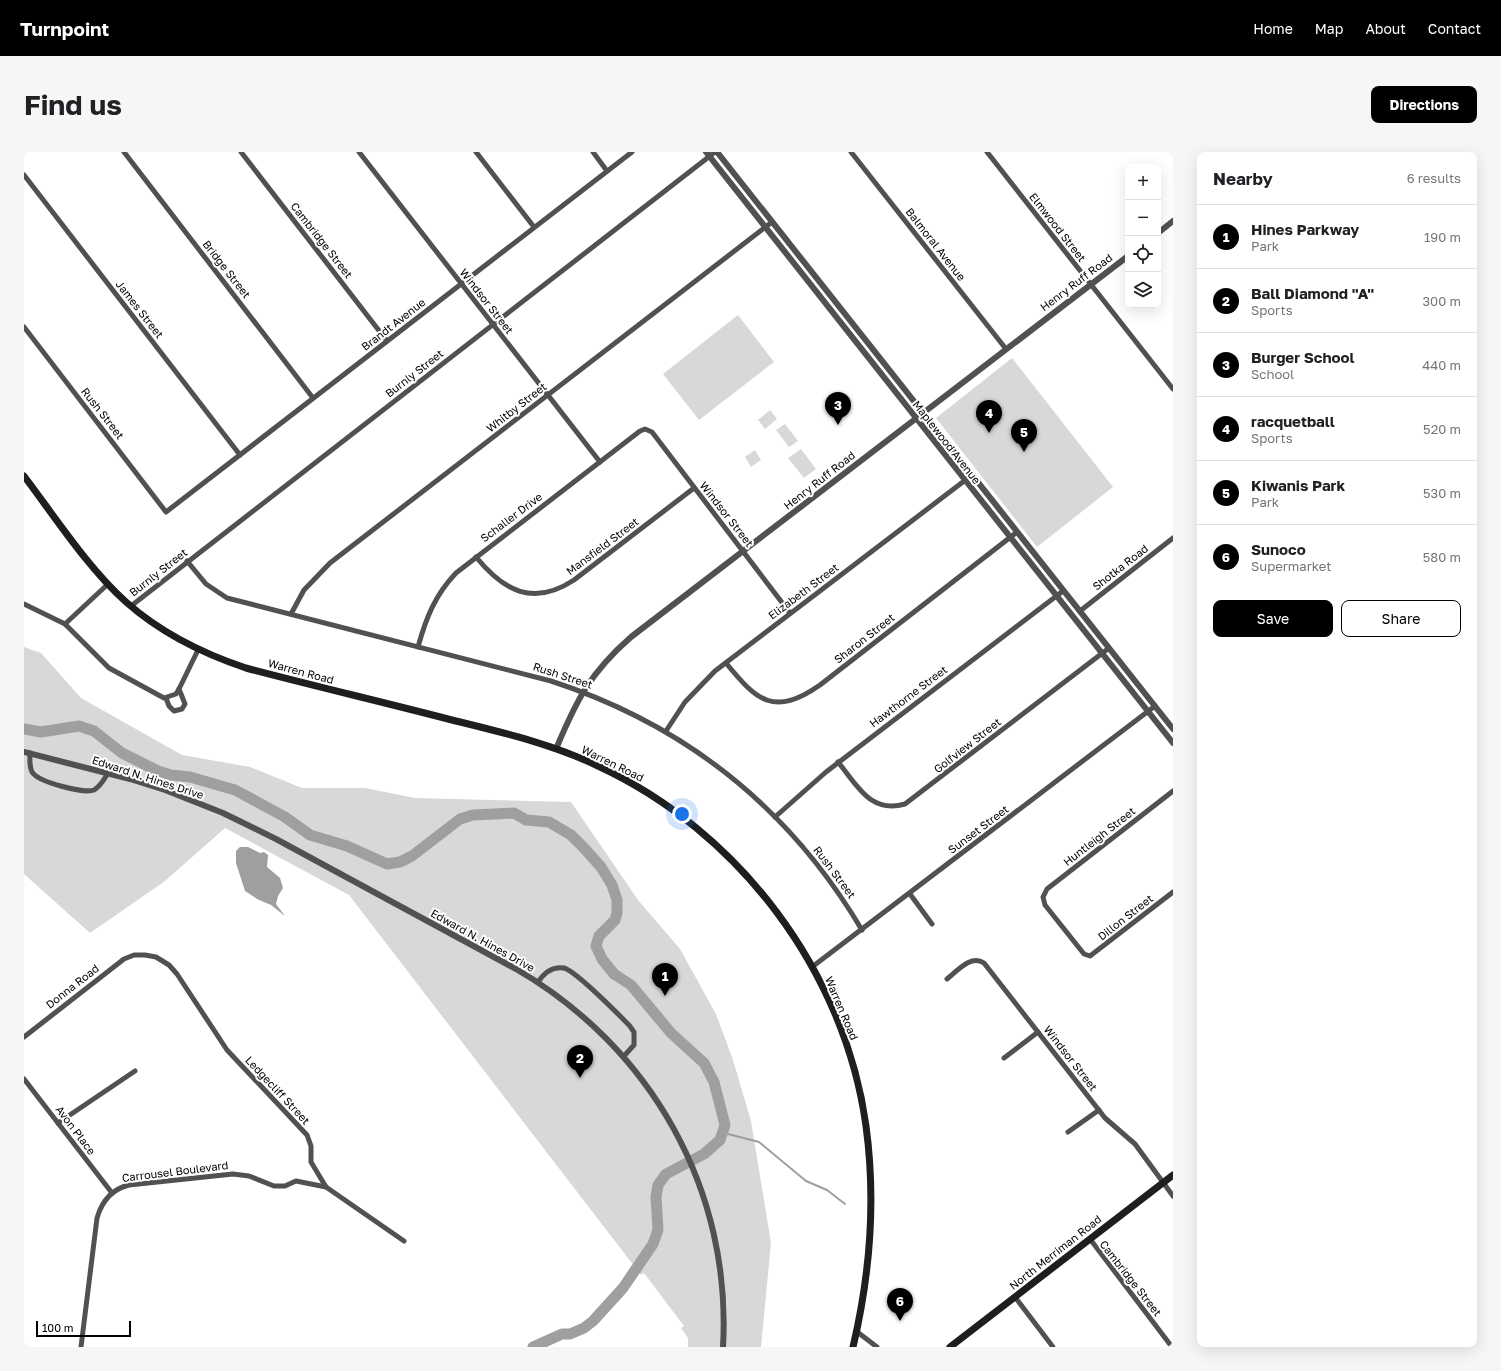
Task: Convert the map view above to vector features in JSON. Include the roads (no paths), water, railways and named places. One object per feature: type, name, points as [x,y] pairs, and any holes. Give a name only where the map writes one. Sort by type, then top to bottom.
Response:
[{"type":"main road","name":"Warren Road","points":[[24,476],[108,584],[131,606],[163,630],[198,650],[246,668],[514,735],[556,749],[598,766],[662,802],[704,835],[735,863],[770,903],[791,932],[812,967],[831,1005],[845,1040],[857,1081],[866,1127],[871,1180],[871,1225],[867,1263],[853,1347]]},
{"type":"main road","name":"North Merriman Road","points":[[950,1347],[1173,1175]]},
{"type":"street","name":"Bridge Street","points":[[124,152],[313,398]]},
{"type":"street","name":"Cambridge Street","points":[[241,152],[387,341]]},
{"type":"street","name":"Windsor Street","points":[[358,152],[600,462]]},
{"type":"street","points":[[476,152],[534,227]]},
{"type":"street","points":[[593,152],[607,171]]},
{"type":"street","name":"Brandt Avenue","points":[[166,512],[632,152]]},
{"type":"street","name":"Burnly Street","points":[[131,606],[187,561],[493,325],[708,154],[716,152]]},
{"type":"street","name":"Maplewood Avenue","points":[[716,152],[1173,729]]},
{"type":"street","name":"Balmoral Avenue","points":[[851,152],[1006,348]]},
{"type":"street","name":"Elmwood Street","points":[[987,152],[1173,389]]},
{"type":"street","name":"Maplewood Avenue","points":[[708,154],[1173,743]]},
{"type":"street","name":"James Street","points":[[24,175],[240,455]]},
{"type":"street","points":[[1161,230],[1173,221]]},
{"type":"street","name":"Whitby Street","points":[[292,614],[294,607],[304,590],[330,563],[772,222]]},
{"type":"street","name":"Henry Ruff Road","points":[[556,749],[582,692],[607,659],[631,637],[744,552],[1006,348],[1125,258]]},
{"type":"street","name":"Rush Street","points":[[24,327],[166,512]]},
{"type":"street","points":[[885,380],[892,374]]},
{"type":"street","name":"Windsor Street","points":[[647,430],[652,432],[790,613]]},
{"type":"street","name":"Schaller Drive","points":[[418,647],[427,616],[437,595],[456,573],[640,431],[647,430]]},
{"type":"street","name":"Elizabeth Street","points":[[666,731],[678,710],[692,693],[726,663],[972,475]]},
{"type":"street","name":"Mansfield Street","points":[[476,557],[493,577],[512,588],[533,593],[556,589],[574,580],[694,488]]},
{"type":"street","name":"Sharon Street","points":[[726,663],[743,685],[759,697],[778,702],[800,698],[820,685],[1017,532]]},
{"type":"street","name":"Shotka Road","points":[[1080,611],[1173,538]]},
{"type":"street","name":"Rush Street","points":[[187,561],[206,584],[221,595],[233,600],[532,675],[606,701],[666,731],[726,773],[775,817],[824,872],[862,930]]},
{"type":"street","points":[[65,624],[108,584]]},
{"type":"street","name":"Hawthorne Street","points":[[775,817],[838,762],[1063,590]]},
{"type":"street","points":[[24,604],[65,624],[109,668],[158,696],[166,698],[176,694],[180,689],[198,650]]},
{"type":"street","name":"Golfview Street","points":[[838,762],[864,795],[872,801],[889,807],[905,804],[1109,648]]},
{"type":"street","points":[[166,698],[169,706],[174,711],[182,709],[185,704],[180,689]]},
{"type":"street","name":"Sunset Street","points":[[812,967],[910,894],[1155,706]]},
{"type":"street","points":[[27,753],[33,773],[39,778],[63,786],[86,791],[94,790],[102,784],[108,773]]},
{"type":"street","name":"Edward N. Hines Drive","points":[[27,753],[108,773],[165,790],[223,813],[276,839],[538,982],[595,1026],[624,1056],[660,1103],[696,1174],[718,1256],[722,1289],[723,1347]]},
{"type":"street","name":"Huntleigh Street","points":[[1088,956],[1084,954],[1043,901],[1043,895],[1047,889],[1173,792]]},
{"type":"street","name":"Dillon Street","points":[[1088,956],[1173,892]]},
{"type":"street","points":[[910,894],[932,924]]},
{"type":"street","name":"Donna Road","points":[[24,1037],[112,966],[134,955]]},
{"type":"street","name":"Ledgecliff Street","points":[[134,955],[156,957],[174,970],[227,1050],[307,1135],[310,1146],[311,1162],[326,1187],[404,1241]]},
{"type":"street","name":"Windsor Street","points":[[947,979],[970,961],[980,960],[984,962],[1108,1121],[1136,1144],[1173,1196]]},
{"type":"street","points":[[538,982],[545,973],[555,968],[565,968],[583,982],[629,1025],[634,1032],[634,1045],[624,1056]]},
{"type":"street","points":[[1004,1058],[1038,1032]]},
{"type":"street","points":[[58,1124],[135,1071]]},
{"type":"street","name":"Avon Place","points":[[24,1079],[112,1193]]},
{"type":"street","points":[[1068,1132],[1099,1110]]},
{"type":"street","name":"Carrousel Boulevard","points":[[81,1347],[97,1218],[103,1202],[112,1193],[129,1185],[233,1174],[249,1176],[274,1186],[285,1186],[296,1182],[326,1187]]},
{"type":"street","name":"Cambridge Street","points":[[1090,1239],[1172,1347]]},
{"type":"street","points":[[1015,1297],[1053,1347]]},
{"type":"street","points":[[856,1331],[877,1347]]},
{"type":"waterway","points":[[24,729],[41,732],[79,726],[94,731],[122,753],[158,771],[171,775],[190,777],[235,790],[285,817],[310,835],[347,846],[387,864],[400,862],[412,856],[460,819],[473,815],[514,813],[526,820],[549,822],[571,835],[601,867],[612,885],[617,900],[617,913],[615,920],[599,936],[596,946],[602,959],[614,974],[631,985],[671,1033],[704,1063],[714,1082],[725,1125],[720,1140],[704,1154],[666,1174],[658,1185],[656,1197],[658,1230],[653,1244],[623,1288],[593,1321],[584,1328],[570,1334],[562,1334],[533,1347]]},
{"type":"waterway","points":[[724,1133],[759,1142],[806,1181],[827,1190],[845,1204]]},
{"type":"place","name":"Burger School","points":[[838,425]]},
{"type":"place","name":"racquetball","points":[[989,433]]},
{"type":"place","name":"Kiwanis Park","points":[[1024,452]]},
{"type":"place","name":"Hines Parkway","points":[[665,996]]},
{"type":"place","name":"Ball Diamond \"A\"","points":[[580,1078]]},
{"type":"place","name":"Sunoco","points":[[900,1321]]}]
